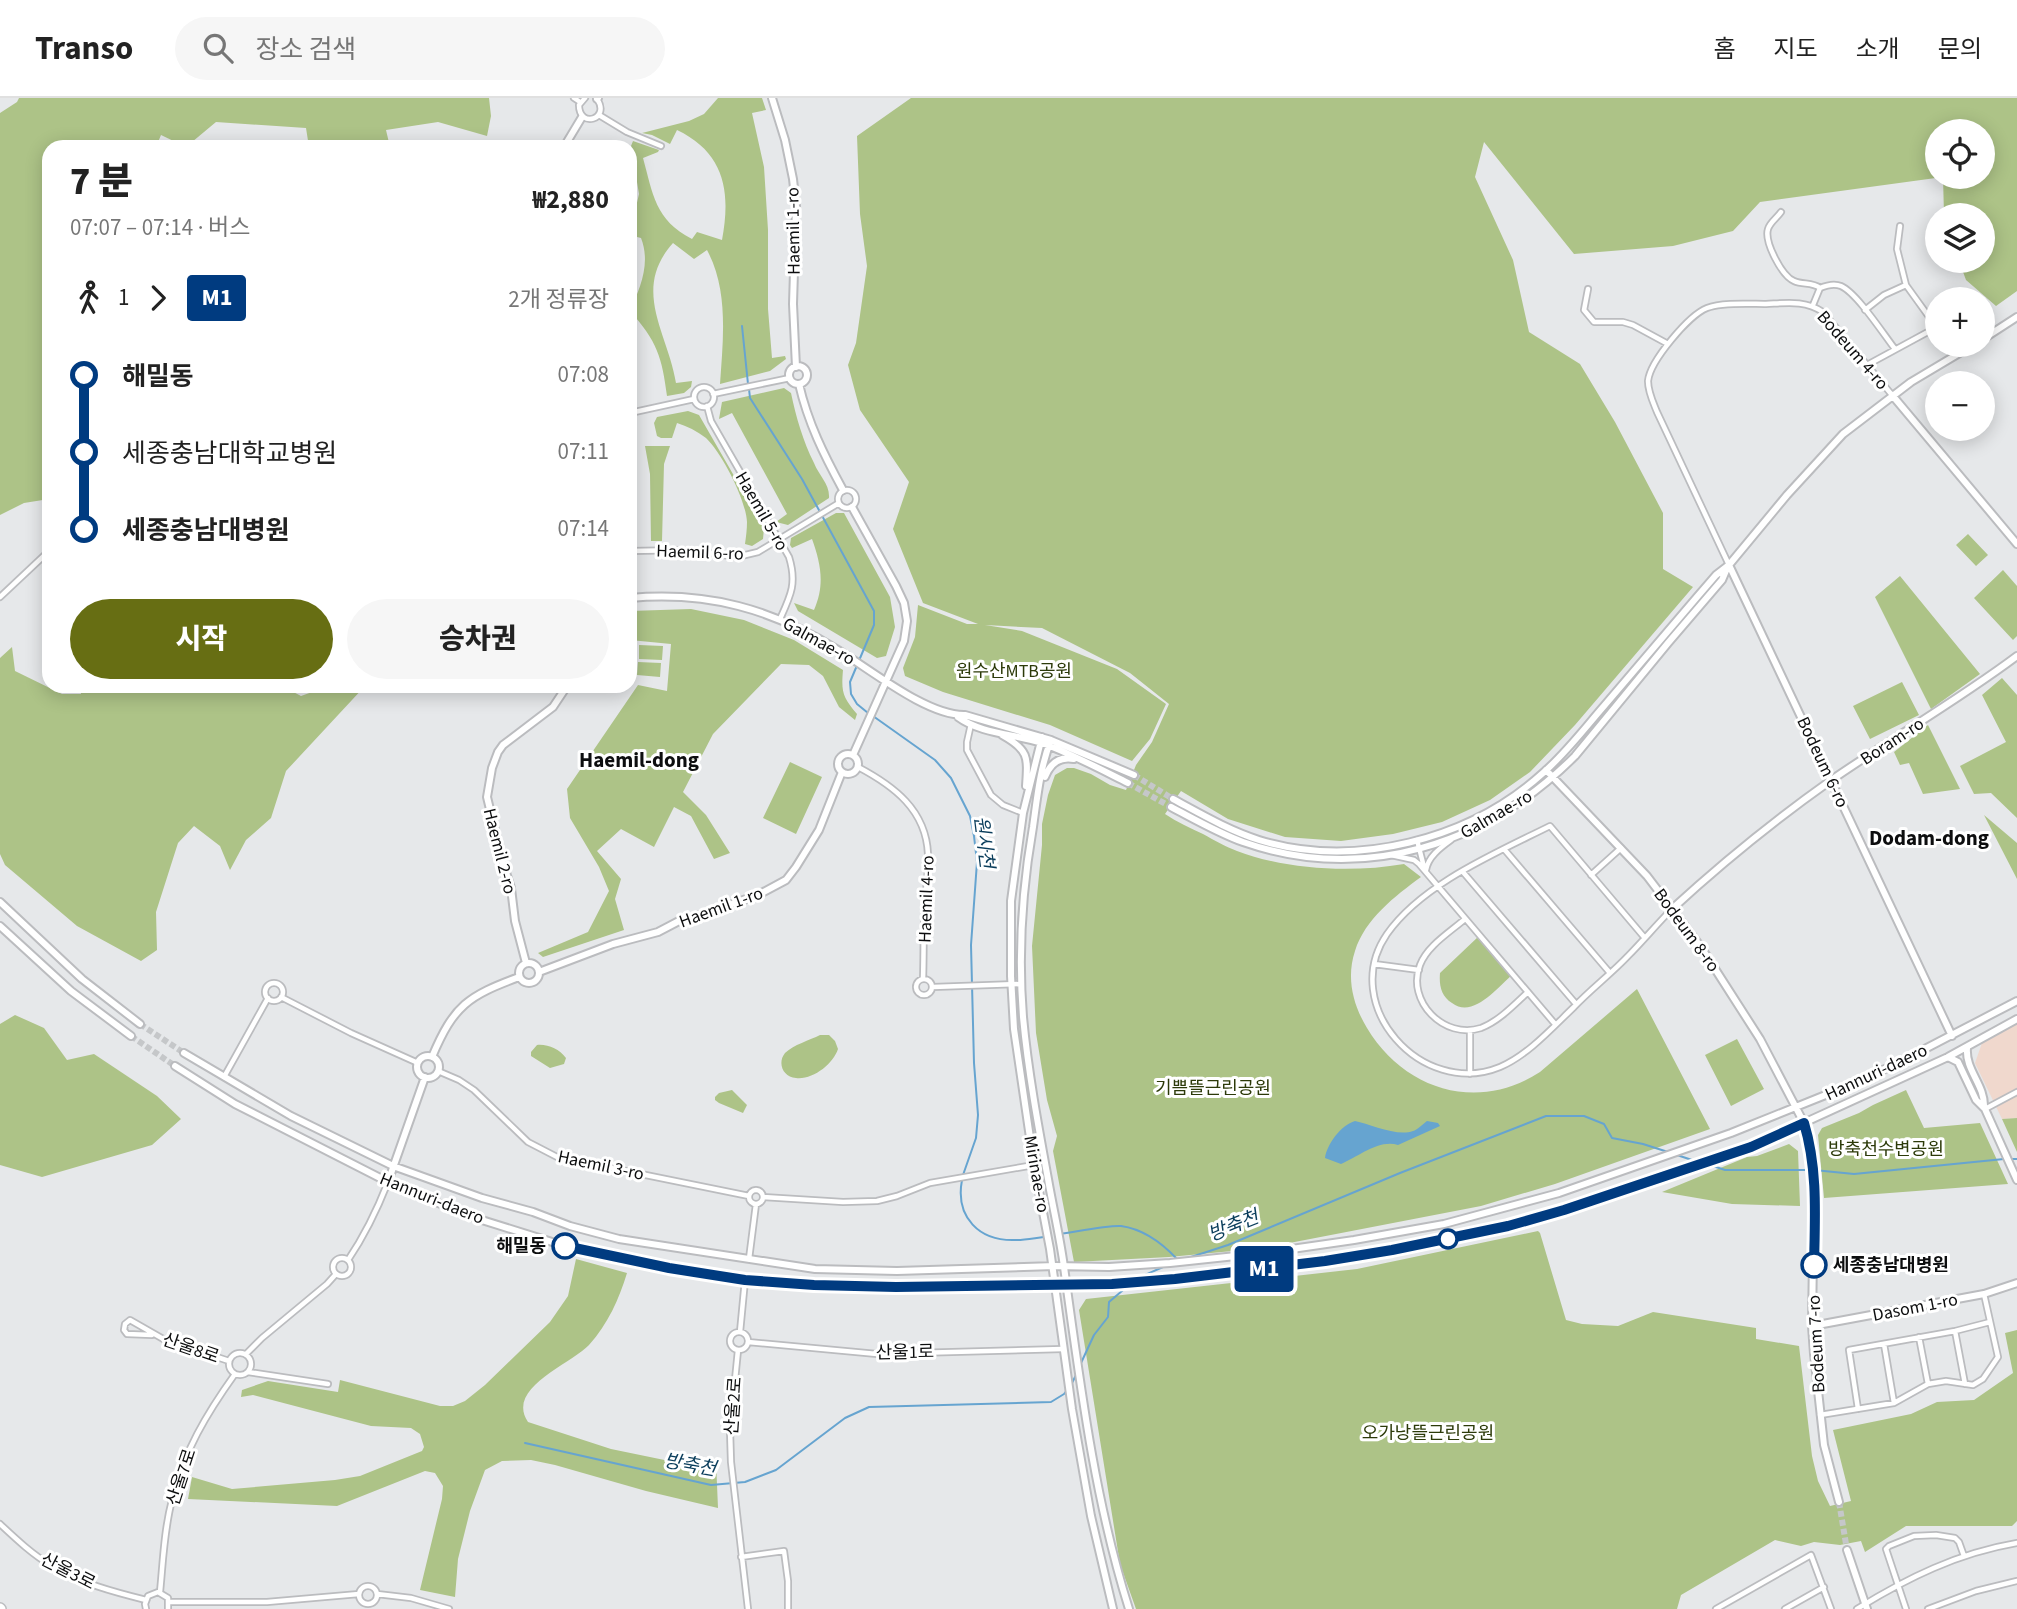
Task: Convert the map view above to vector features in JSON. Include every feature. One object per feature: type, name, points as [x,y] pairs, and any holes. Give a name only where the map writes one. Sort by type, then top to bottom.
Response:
[{"type":"street","points":[[574,98],[582,100],[578,108],[582,117]]},
{"type":"street","points":[[582,117],[593,119],[599,115],[601,105],[597,98]]},
{"type":"street","name":"Haemil 1-ro","points":[[772,98],[785,140],[796,206],[793,324],[796,367]]},
{"type":"street","points":[[599,115],[627,132],[661,146]]},
{"type":"street","points":[[568,140],[582,117]]},
{"type":"street","points":[[1781,212],[1771,222],[1767,232],[1770,250],[1783,274],[1791,280],[1820,288],[1833,284],[1845,288],[1866,310],[1895,349]]},
{"type":"street","points":[[1900,226],[1898,249],[1906,285],[1925,311]]},
{"type":"street","points":[[1866,310],[1884,295],[1906,285]]},
{"type":"street","points":[[1813,305],[1820,288]]},
{"type":"street","points":[[1588,289],[1584,310],[1594,322],[1623,322],[1668,344]]},
{"type":"street","name":"Bodeum 4-ro","points":[[1729,565],[1657,412],[1648,379],[1654,362],[1668,344],[1693,318],[1710,306],[1789,303],[1813,305],[1823,312],[2017,544]]},
{"type":"street","points":[[1995,331],[2017,317]]},
{"type":"street","points":[[1867,365],[1925,334]]},
{"type":"street","name":"Galmae-ro","points":[[1173,799],[1231,829],[1260,840],[1299,848],[1350,851],[1384,847],[1417,840],[1476,819],[1518,793],[1546,770],[1582,732],[1709,582],[1729,565],[1787,495],[1843,434],[1892,395],[1952,357]]},
{"type":"street","points":[[796,367],[803,368],[807,375],[806,380],[799,384],[793,383],[790,378],[791,370],[796,367]]},
{"type":"street","points":[[713,394],[790,378]]},
{"type":"street","points":[[799,384],[808,421],[843,490]]},
{"type":"street","points":[[700,388],[709,389],[713,394],[712,402],[707,406],[698,405],[695,399],[695,393],[700,388]]},
{"type":"street","points":[[637,411],[695,399]]},
{"type":"street","name":"Haemil 5-ro","points":[[707,406],[711,421],[789,557],[794,578],[790,597],[780,619]]},
{"type":"street","points":[[843,490],[855,493],[856,501],[852,507],[844,508],[839,503],[838,496],[843,490]]},
{"type":"street","name":"Haemil 6-ro","points":[[637,551],[687,551],[743,557],[758,552],[839,503]]},
{"type":"street","points":[[852,507],[897,586],[904,603],[906,621],[904,641],[853,755]]},
{"type":"street","points":[[0,597],[42,558]]},
{"type":"street","name":"Galmae-ro","points":[[1171,807],[1219,832],[1259,847],[1319,857],[1351,859],[1390,855],[1419,850],[1452,839],[1509,810],[1553,777],[1575,756],[1722,580],[1729,565]]},
{"type":"street","name":"Bodeum 6-ro","points":[[1729,565],[1952,1036]]},
{"type":"street","name":"Galmae-ro","points":[[637,597],[662,595],[719,600],[780,619],[796,625],[926,704],[957,715],[971,724],[1041,740]]},
{"type":"street","name":"Boram-ro","points":[[1672,909],[1709,874],[1767,827],[2017,656]]},
{"type":"street","name":"Haemil 2-ro","points":[[526,963],[515,921],[511,888],[489,810],[488,784],[498,752],[503,745],[553,707],[562,693]]},
{"type":"street","name":"Galmae-ro","points":[[957,715],[965,715],[1050,743],[1133,775]]},
{"type":"street","points":[[971,724],[967,750],[991,795],[1003,805],[1023,813]]},
{"type":"street","points":[[992,730],[1020,746],[1024,752],[1027,765],[1025,802]]},
{"type":"street","name":"Mirinae-ro","points":[[1041,740],[1025,802],[1011,901],[1014,1029],[1034,1165],[1050,1249],[1072,1409],[1091,1516],[1113,1609]]},
{"type":"street","name":"Galmae-ro","points":[[1050,743],[1128,783]]},
{"type":"street","name":"Mirinae-ro","points":[[1050,743],[1029,847],[1020,943],[1021,984],[1027,1048],[1064,1266],[1081,1396],[1109,1541],[1129,1609]]},
{"type":"street","points":[[847,754],[853,755],[858,767],[850,774],[842,772],[838,765],[839,759],[847,754]]},
{"type":"street","points":[[1038,796],[1048,769],[1058,760],[1070,758],[1089,763]]},
{"type":"street","name":"Haemil 4-ro","points":[[858,767],[901,794],[923,827],[928,858],[923,979]]},
{"type":"street","name":"Bodeum 8-ro","points":[[1546,770],[1647,876],[1701,947],[1760,1039],[1797,1109]]},
{"type":"street","name":"Haemil 1-ro","points":[[539,972],[758,895],[786,880],[818,830],[842,772]]},
{"type":"street","points":[[1644,937],[1550,826],[1437,886],[1398,920],[1385,936],[1374,964],[1376,999],[1383,1021],[1408,1053],[1428,1066],[1448,1072],[1481,1073],[1514,1060],[1629,956],[1672,909]]},
{"type":"street","points":[[1426,871],[1433,856],[1452,839]]},
{"type":"street","points":[[1417,840],[1426,871]]},
{"type":"street","points":[[1591,875],[1621,848]]},
{"type":"street","points":[[1504,849],[1610,973]]},
{"type":"street","points":[[1390,855],[1414,860],[1426,871],[1555,1024]]},
{"type":"street","points":[[1462,872],[1576,1004]]},
{"type":"street","points":[[0,902],[82,979],[140,1024]]},
{"type":"street","points":[[1465,919],[1429,950],[1420,964],[1416,983],[1420,998],[1431,1015],[1455,1029],[1470,1030],[1495,1021],[1528,992]]},
{"type":"street","points":[[0,926],[71,991],[131,1036]]},
{"type":"street","points":[[526,963],[534,964],[539,972],[532,983],[519,977],[519,968],[526,963]]},
{"type":"street","points":[[1374,964],[1419,970]]},
{"type":"street","points":[[432,1057],[449,1023],[462,1006],[487,989],[519,977]]},
{"type":"street","points":[[923,979],[930,981],[933,987],[930,994],[925,996],[916,990],[916,985],[923,979]]},
{"type":"street","points":[[273,983],[283,989],[281,997],[274,1001],[268,998],[267,988],[273,983]]},
{"type":"street","points":[[933,987],[1021,984]]},
{"type":"street","points":[[281,997],[418,1063]]},
{"type":"street","points":[[224,1077],[268,998]]},
{"type":"street","name":"Hannuri-daero","points":[[184,1053],[291,1116],[393,1166],[482,1198],[619,1239],[815,1269],[897,1271],[1109,1267],[1224,1257],[1354,1240],[1444,1224],[1559,1193],[1797,1109],[1896,1064],[2017,1001]]},
{"type":"street","name":"Hannuri-daero","points":[[175,1066],[235,1104],[388,1182],[469,1216],[565,1246],[669,1268],[745,1280],[814,1285],[896,1287],[1112,1284],[1175,1279],[1355,1256],[1428,1244],[1508,1226],[1751,1147],[1967,1048],[2017,1019]]},
{"type":"street","points":[[1470,1030],[1470,1074]]},
{"type":"street","points":[[1967,1048],[1967,1060],[1984,1097],[1984,1108]]},
{"type":"street","points":[[425,1056],[432,1057],[438,1063],[438,1071],[434,1076],[425,1077],[418,1069],[418,1063],[425,1056]]},
{"type":"street","points":[[1948,1057],[1958,1062],[1976,1100],[1984,1108],[2016,1177]]},
{"type":"street","name":"Haemil 3-ro","points":[[438,1071],[474,1090],[528,1142],[557,1157],[748,1196]]},
{"type":"street","points":[[348,1260],[375,1214],[425,1077]]},
{"type":"street","points":[[1984,1108],[2017,1092]]},
{"type":"street","points":[[1797,1109],[1804,1123]]},
{"type":"street","name":"Bodeum 7-ro","points":[[1804,1123],[1812,1148],[1814,1184],[1812,1326],[1819,1415],[1839,1502]]},
{"type":"street","points":[[763,1197],[866,1202],[887,1200],[920,1186],[947,1179],[1034,1165]]},
{"type":"street","points":[[756,1204],[750,1201],[748,1196],[751,1191],[760,1191],[763,1197]]},
{"type":"street","points":[[756,1204],[760,1203],[763,1197]]},
{"type":"street","points":[[749,1260],[756,1204]]},
{"type":"street","points":[[342,1258],[348,1260],[351,1268],[349,1273],[342,1276],[336,1273],[336,1262],[342,1258]]},
{"type":"street","points":[[246,1354],[327,1284],[336,1273]]},
{"type":"street","points":[[740,1332],[745,1280]]},
{"type":"street","name":"Dasom 1-ro","points":[[1812,1326],[1984,1294],[2017,1283]]},
{"type":"street","points":[[1819,1415],[1894,1402],[1928,1384],[1946,1381],[1973,1385],[1983,1379],[1998,1357],[1984,1294]]},
{"type":"street","points":[[130,1320],[135,1322],[152,1335],[127,1335],[125,1324],[130,1320]]},
{"type":"street","points":[[1858,1409],[1849,1350],[1990,1322]]},
{"type":"street","points":[[1955,1331],[1965,1384]]},
{"type":"street","points":[[740,1332],[746,1335],[748,1342],[744,1349],[738,1350],[733,1348],[729,1340],[732,1334],[740,1332]]},
{"type":"street","name":"산울8로","points":[[152,1335],[229,1361]]},
{"type":"street","points":[[1919,1337],[1928,1384]]},
{"type":"street","name":"산울1로","points":[[748,1342],[877,1354],[1063,1349]]},
{"type":"street","points":[[1884,1344],[1894,1402]]},
{"type":"street","name":"산울2로","points":[[738,1350],[730,1430],[741,1557]]},
{"type":"street","points":[[248,1372],[252,1362],[246,1354],[237,1353],[229,1361],[235,1374],[248,1372],[328,1384]]},
{"type":"street","name":"산울7로","points":[[160,1592],[167,1524],[180,1475],[203,1421],[235,1374]]},
{"type":"street","name":"산울3로","points":[[0,1524],[51,1566],[114,1592],[146,1600]]},
{"type":"street","points":[[1906,1609],[1886,1549],[1903,1539],[1920,1535],[1955,1538],[1964,1556]]},
{"type":"street","points":[[1857,1609],[1932,1568],[1996,1546],[2017,1543]]},
{"type":"street","points":[[1847,1550],[1866,1606]]},
{"type":"street","points":[[748,1609],[741,1557],[784,1551],[788,1609]]},
{"type":"street","points":[[1716,1609],[1811,1555],[1831,1609]]},
{"type":"street","points":[[1928,1609],[1976,1591],[2017,1581]]},
{"type":"street","points":[[367,1585],[373,1587],[377,1594],[374,1602],[368,1604],[362,1602],[359,1594],[367,1585]]},
{"type":"street","points":[[1786,1609],[1824,1587]]},
{"type":"street","points":[[146,1609],[146,1600],[151,1594],[160,1592],[169,1602],[168,1609]]},
{"type":"street","points":[[169,1602],[267,1602],[359,1594]]},
{"type":"street","points":[[377,1594],[411,1598],[449,1609]]},
{"type":"shaded area","points":[[2017,1023],[2017,1118],[2002,1119],[1975,1063],[1982,1043]]},
{"type":"green space","points":[[19,98],[489,98],[491,116],[487,136],[438,122],[386,130],[388,140],[308,140],[306,128],[216,122],[194,140],[171,140],[161,135],[159,140],[42,140],[42,500],[24,503],[0,515],[0,113]]},
{"type":"green space","points":[[718,98],[762,98],[766,110],[752,113],[764,167],[772,358],[785,356],[786,359],[770,371],[720,384],[723,316],[714,266],[707,250],[694,259],[673,243],[661,260],[653,295],[676,383],[692,381],[691,387],[684,393],[667,396],[657,350],[637,320],[637,294],[645,257],[641,238],[637,237],[637,142],[659,150],[643,158],[657,205],[663,215],[680,232],[692,239],[697,232],[722,240],[726,206],[721,176],[715,162],[693,139],[677,130],[670,144],[642,133],[689,121],[704,114]]},
{"type":"green space","points":[[911,98],[2017,98],[2017,291],[1996,306],[1995,287],[1974,287],[1966,280],[1963,273],[1995,273],[1995,203],[1944,203],[1943,189],[1995,189],[1995,119],[1925,119],[1925,179],[1760,202],[1733,231],[1673,246],[1574,254],[1484,142],[1475,177],[1513,260],[1529,332],[1580,364],[1615,422],[1663,513],[1663,569],[1693,587],[1575,725],[1530,772],[1490,800],[1442,822],[1393,834],[1341,841],[1285,837],[1228,819],[1181,791],[1165,814],[1229,848],[1256,857],[1298,866],[1341,869],[1404,864],[1421,877],[1391,900],[1366,929],[1352,961],[1351,981],[1358,1010],[1367,1028],[1401,1067],[1422,1080],[1444,1089],[1468,1092],[1492,1091],[1516,1084],[1540,1072],[1637,989],[1710,1129],[1555,1184],[1481,1206],[1264,1248],[1074,1262],[1053,1151],[1057,1136],[1047,1100],[1036,1033],[1032,946],[1042,824],[1055,775],[1067,768],[1091,774],[1110,785],[1126,790],[1136,765],[1152,742],[1169,704],[1130,673],[1042,628],[985,625],[1022,631],[1117,669],[1166,704],[1150,739],[1132,761],[1050,725],[943,692],[905,676],[903,668],[915,637],[918,605],[967,624],[978,624],[923,603],[893,529],[909,482],[860,410],[848,365],[856,343],[867,266],[860,214],[857,136]]},
{"type":"green space","points":[[784,388],[791,393],[803,438],[829,493],[829,498],[788,525],[776,522],[787,514],[732,413],[719,419],[722,402]]},
{"type":"green space","points":[[688,411],[699,415],[764,528],[763,539],[752,546],[745,544],[746,513],[738,490],[726,465],[706,438],[677,423],[672,438],[657,436],[654,423],[657,417]]},
{"type":"green space","points":[[645,446],[670,446],[664,464],[662,541],[651,541],[650,474]]},
{"type":"green space","points":[[836,513],[844,513],[890,597],[895,627],[886,656],[877,658],[798,611],[794,603],[814,610],[820,592],[820,575],[812,539],[792,548],[791,538]]},
{"type":"green space","points":[[1968,534],[1988,555],[1976,566],[1956,545]]},
{"type":"green space","points":[[2003,570],[2017,586],[2017,636],[2013,640],[1974,598]]},
{"type":"green space","points":[[1900,576],[1980,674],[1931,709],[1875,597]]},
{"type":"green space","points":[[691,609],[744,620],[794,640],[843,670],[843,690],[857,714],[855,720],[839,707],[823,676],[809,665],[781,664],[713,734],[683,792],[706,815],[730,853],[714,859],[691,816],[674,807],[654,847],[621,829],[597,851],[621,879],[615,899],[624,930],[543,957],[538,953],[588,932],[609,891],[599,867],[570,818],[567,789],[633,693],[637,693],[638,685],[667,691],[671,644],[637,641],[637,611]]},
{"type":"green space","points":[[639,645],[663,646],[662,660],[639,659]]},
{"type":"green space","points":[[12,647],[15,671],[42,684],[42,693],[295,693],[301,696],[309,693],[358,693],[286,771],[271,818],[246,840],[230,870],[220,846],[194,826],[178,843],[156,912],[157,950],[141,961],[77,926],[5,865],[0,854],[0,658]]},
{"type":"green space","points":[[638,662],[661,663],[660,677],[637,675]]},
{"type":"green space","points":[[2002,678],[2017,695],[2017,818],[1991,793],[1974,794],[1960,766],[2006,742],[1982,695]]},
{"type":"green space","points":[[1902,682],[1919,715],[1870,739],[1853,706]]},
{"type":"green space","points":[[1928,725],[1960,789],[1923,794],[1909,763],[1900,765],[1894,752]]},
{"type":"green space","points":[[790,762],[822,777],[796,834],[763,818]]},
{"type":"green space","points":[[1984,815],[2017,843],[2017,879]]},
{"type":"green space","points":[[1479,936],[1513,974],[1476,1005],[1460,1007],[1443,994],[1440,973]]},
{"type":"green space","points":[[15,1015],[44,1028],[67,1060],[94,1054],[157,1096],[181,1119],[152,1145],[42,1177],[0,1165],[0,1024]]},
{"type":"green space","points":[[820,1035],[829,1035],[835,1041],[838,1049],[832,1060],[815,1074],[802,1078],[788,1075],[782,1065],[785,1053]]},
{"type":"green space","points":[[1737,1039],[1764,1089],[1731,1106],[1705,1055]]},
{"type":"green space","points":[[537,1045],[549,1046],[560,1052],[566,1058],[564,1064],[550,1068],[531,1056]]},
{"type":"green space","points":[[732,1090],[747,1105],[743,1113],[715,1100],[719,1093]]},
{"type":"green space","name":"방축천수변공원","points":[[1906,1090],[1924,1128],[1980,1123],[2008,1184],[1824,1198],[1818,1135],[1822,1128]]},
{"type":"green space","points":[[2017,1118],[2017,1152],[2002,1119]]},
{"type":"green space","name":"방축천수변공원","points":[[1789,1144],[1798,1151],[1800,1206],[1732,1204],[1662,1192],[1747,1157]]},
{"type":"green space","name":"오가낭뜰근린공원","points":[[1538,1231],[1566,1320],[1582,1324],[1618,1326],[1653,1312],[1756,1328],[1756,1339],[1799,1346],[1812,1456],[1818,1481],[1830,1506],[1851,1501],[1833,1430],[1911,1414],[1937,1402],[1974,1400],[2013,1373],[2005,1333],[2017,1330],[2017,1521],[2012,1526],[1906,1526],[1865,1552],[1861,1541],[1840,1545],[1814,1542],[1801,1546],[1775,1540],[1681,1595],[1677,1609],[1136,1609],[1120,1564],[1079,1310],[1086,1299],[1357,1269]]},
{"type":"green space","points":[[576,1259],[627,1273],[612,1311],[596,1337],[543,1378],[525,1398],[523,1410],[528,1422],[611,1449],[679,1463],[716,1461],[718,1508],[555,1465],[531,1460],[502,1461],[485,1470],[470,1511],[458,1559],[455,1597],[420,1590],[442,1499],[443,1486],[435,1473],[425,1471],[337,1506],[188,1499],[192,1477],[232,1489],[335,1480],[360,1476],[422,1451],[424,1447],[420,1434],[411,1428],[371,1426],[253,1395],[241,1397],[242,1390],[268,1381],[338,1392],[340,1380],[440,1406],[453,1406],[465,1401],[485,1385],[550,1322],[568,1296]]},
{"type":"water","points":[[1355,1121],[1399,1132],[1415,1130],[1427,1121],[1440,1126],[1398,1145],[1383,1144],[1341,1164],[1325,1158],[1336,1136],[1345,1126]]},
{"type":"waterway","name":"원사천","points":[[742,326],[748,384]]},
{"type":"waterway","name":"원사천","points":[[749,389],[750,398],[802,479],[874,611],[874,625],[850,682],[851,694],[857,704],[868,713]]},
{"type":"waterway","name":"원사천","points":[[873,716],[935,760],[951,778],[970,816],[974,836],[977,862],[971,945],[978,1115],[976,1138],[963,1175]]},
{"type":"waterway","name":"방축천","points":[[1188,1258],[1228,1245],[1546,1116],[1584,1116],[1604,1124],[1612,1138],[1668,1152]]},
{"type":"waterway","name":"방축천","points":[[1677,1155],[1698,1162]]},
{"type":"waterway","name":"방축천","points":[[1707,1164],[1725,1170],[1814,1170],[1854,1174],[2004,1159]]},
{"type":"waterway","name":"방축천","points":[[2010,1159],[2017,1159]]},
{"type":"waterway","name":"원사천","points":[[962,1180],[962,1205],[966,1216],[981,1232],[1003,1240],[1044,1237]]},
{"type":"waterway","name":"원사천","points":[[1060,1234],[1121,1226],[1152,1238],[1177,1259]]},
{"type":"waterway","name":"방축천","points":[[1136,1279],[1163,1267]]},
{"type":"waterway","name":"방축천","points":[[1081,1363],[1094,1335],[1108,1317],[1109,1302],[1129,1285]]},
{"type":"waterway","name":"방축천","points":[[1071,1385],[1076,1375]]},
{"type":"waterway","name":"방축천","points":[[525,1443],[711,1485],[745,1482],[776,1470],[845,1418],[869,1407],[1051,1402],[1067,1390]]},
{"type":"tunnel","points":[[1134,775],[1173,799]]},
{"type":"tunnel","points":[[1128,783],[1171,807]]},
{"type":"tunnel","points":[[140,1024],[184,1053]]},
{"type":"tunnel","points":[[131,1036],[175,1066]]},
{"type":"tunnel","points":[[1839,1502],[1847,1550]]},
{"type":"bus line","name":"M1","points":[[565,1246],[669,1268],[745,1280],[814,1285],[896,1287],[1112,1284],[1175,1279],[1325,1261],[1508,1226],[1751,1147],[1804,1123],[1812,1148],[1814,1265]]},
{"type":"place","name":"해밀동","points":[[565,1246]]},
{"type":"place","name":"세종충남대병원","points":[[1814,1265]]},
{"type":"district","name":"Haemil-dong","points":[[639,760]]},
{"type":"district","name":"Dodam-dong","points":[[1929,838]]},
{"type":"park label","name":"원수산MTB공원","points":[[1014,671]]},
{"type":"park label","name":"기쁨뜰근린공원","points":[[1213,1088]]}]
